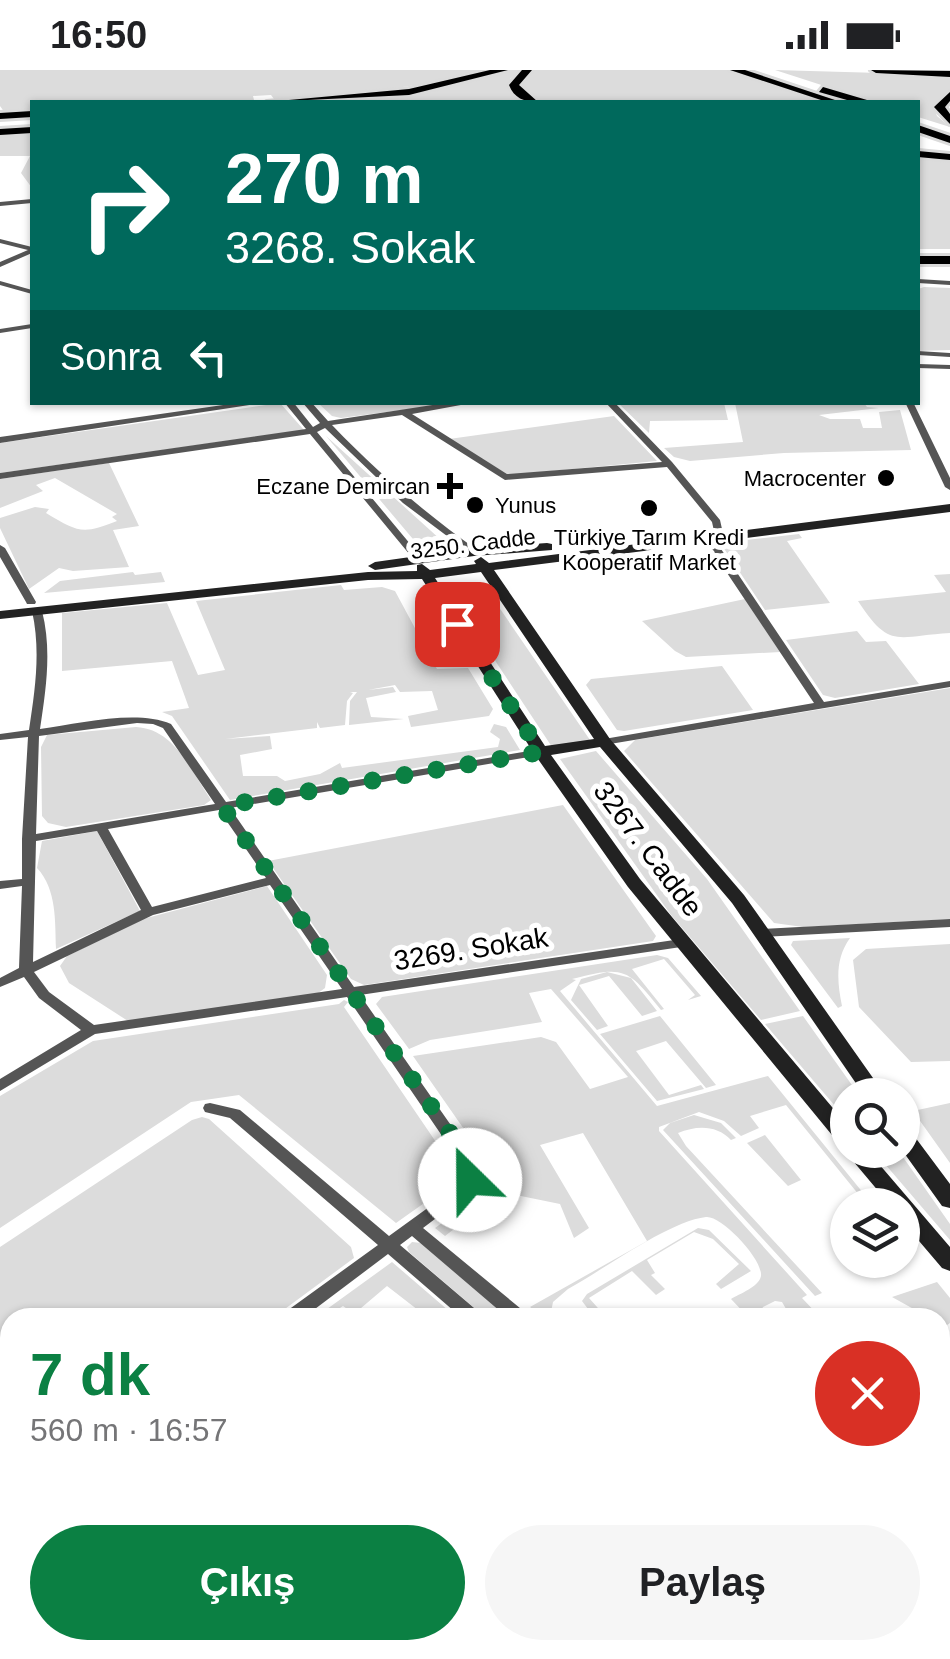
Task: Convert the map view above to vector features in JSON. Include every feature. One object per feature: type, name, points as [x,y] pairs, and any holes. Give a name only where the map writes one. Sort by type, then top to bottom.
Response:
[{"type":"highway","points":[[299,100],[408,92],[504,70]]},
{"type":"highway","points":[[526,70],[514,85],[517,92],[530,100]]},
{"type":"highway","points":[[734,70],[832,100]]},
{"type":"highway","points":[[744,70],[833,100]]},
{"type":"highway","points":[[764,70],[857,100]]},
{"type":"highway","points":[[876,70],[950,74]]},
{"type":"highway","points":[[950,95],[940,107],[950,121]]},
{"type":"highway","points":[[0,118],[30,122]]},
{"type":"highway","points":[[0,130],[30,122]]},
{"type":"highway","points":[[920,127],[950,139]]},
{"type":"highway","points":[[920,145],[950,139]]},
{"type":"highway","points":[[920,252],[950,252]]},
{"type":"highway","points":[[920,260],[950,260]]},
{"type":"street","points":[[0,204],[30,202]]},
{"type":"street","points":[[0,237],[30,246]]},
{"type":"street","points":[[0,265],[30,248]]},
{"type":"street","points":[[920,281],[950,283]]},
{"type":"street","points":[[0,284],[29,291]]},
{"type":"street","points":[[0,294],[29,291]]},
{"type":"street","points":[[0,331],[30,326]]},
{"type":"street","points":[[920,354],[950,354]]},
{"type":"street","points":[[920,366],[950,367]]},
{"type":"street","points":[[0,440],[244,405]]},
{"type":"street","points":[[291,405],[422,567]]},
{"type":"street","points":[[309,405],[444,531],[474,552]]},
{"type":"street","points":[[0,476],[313,431],[325,424],[452,405]]},
{"type":"street","points":[[612,405],[670,464],[716,522],[714,546],[821,706]]},
{"type":"street","points":[[911,405],[950,487]]},
{"type":"street","points":[[404,412],[504,477],[670,464]]},
{"type":"street","name":"3250. Cadde","points":[[422,567],[485,568],[950,499]]},
{"type":"street","name":"3250. Cadde","points":[[0,605],[34,606],[368,576],[422,567],[474,552],[716,534],[950,508]]},
{"type":"street","points":[[0,548],[34,606],[41,626],[26,882],[26,970],[44,995],[92,1030],[0,1086]]},
{"type":"street","name":"3267. Cadde","points":[[474,552],[604,742],[724,881],[863,1078]]},
{"type":"street","name":"3267. Cadde","points":[[422,567],[541,752],[681,943],[830,1119]]},
{"type":"street","name":"3250. Cadde","points":[[0,615],[34,606]]},
{"type":"street","points":[[28,839],[950,684]]},
{"type":"street","points":[[0,736],[137,720],[163,723],[470,1164],[468,1185],[303,1308]]},
{"type":"street","points":[[101,826],[148,912]]},
{"type":"street","points":[[0,983],[148,912],[274,880]]},
{"type":"street","points":[[0,885],[26,882]]},
{"type":"street","points":[[761,933],[950,924]]},
{"type":"street","name":"3269. Sokak","points":[[92,1030],[681,943]]},
{"type":"street","points":[[210,1108],[235,1114],[462,1308]]},
{"type":"street","points":[[920,1159],[950,1200]]},
{"type":"street","points":[[871,1168],[888,1188]]},
{"type":"street","points":[[920,1226],[950,1262]]},
{"type":"street","points":[[412,1227],[508,1308]]},
{"type":"shaded area","points":[[0,70],[496,70],[412,86],[332,95],[274,99],[271,95],[253,96],[254,100],[30,100],[30,112],[5,113],[0,106]]},
{"type":"shaded area","points":[[521,70],[510,79],[509,88],[524,100],[331,100],[423,92]]},
{"type":"shaded area","points":[[534,70],[728,70],[820,100],[536,100],[520,84]]},
{"type":"shaded area","points":[[775,70],[950,75],[950,91],[933,105],[937,116],[950,127],[920,118],[920,100],[868,100]]},
{"type":"shaded area","points":[[30,131],[30,156],[0,156],[0,133]]},
{"type":"shaded area","points":[[30,156],[30,185],[21,173]]},
{"type":"shaded area","points":[[920,158],[950,160],[950,249],[920,249]]},
{"type":"shaded area","points":[[920,288],[950,288],[950,350],[920,351]]},
{"type":"shaded area","points":[[266,405],[282,405],[304,430],[0,473],[0,443]]},
{"type":"shaded area","points":[[320,405],[441,405],[341,418],[332,416]]},
{"type":"shaded area","points":[[620,405],[724,405],[728,420],[650,421],[649,433]]},
{"type":"shaded area","points":[[735,405],[866,405],[879,408],[819,415],[860,419],[863,428],[882,428],[879,412],[900,410],[911,450],[784,453],[690,461],[674,457],[664,448],[743,442]]},
{"type":"shaded area","points":[[614,416],[657,461],[509,475],[449,439]]},
{"type":"shaded area","points":[[326,436],[441,540],[418,545]]},
{"type":"shaded area","points":[[109,463],[139,526],[113,530],[129,567],[73,571],[59,568],[29,589],[0,528],[0,518],[35,507],[49,509],[46,513],[73,528],[88,530],[117,521],[112,517],[117,514],[55,478],[36,485],[43,491],[0,508],[0,479]]},
{"type":"shaded area","points":[[799,534],[802,538],[787,541],[830,603],[765,610],[723,547],[728,542]]},
{"type":"shaded area","points":[[161,572],[165,582],[44,593],[60,581]]},
{"type":"shaded area","points":[[950,574],[950,633],[906,637],[887,633],[858,601],[946,592],[934,575]]},
{"type":"shaded area","points":[[483,584],[590,740],[552,747],[448,589]]},
{"type":"shaded area","points":[[341,585],[344,590],[382,587],[395,591],[437,669],[468,668],[493,709],[489,716],[411,727],[408,716],[438,710],[432,691],[400,692],[395,685],[368,690],[393,687],[396,692],[366,698],[371,717],[404,719],[349,725],[350,701],[357,692],[350,692],[353,693],[347,701],[345,725],[320,728],[317,722],[317,728],[225,739],[270,736],[272,749],[240,755],[243,776],[277,776],[285,781],[320,774],[340,763],[342,768],[498,747],[500,739],[490,732],[494,724],[506,727],[520,750],[230,800],[172,716],[162,712],[189,708],[172,661],[62,671],[62,613],[167,603],[198,675],[225,670],[196,601]]},
{"type":"shaded area","points":[[745,599],[780,652],[686,657],[642,621]]},
{"type":"shaded area","points":[[857,631],[866,642],[886,641],[919,684],[835,698],[823,695],[786,640]]},
{"type":"shaded area","points":[[722,666],[753,710],[617,730],[586,685],[591,679]]},
{"type":"shaded area","points":[[950,688],[950,919],[803,927],[774,923],[624,751],[635,740]]},
{"type":"shaded area","points":[[136,727],[172,743],[211,800],[204,805],[66,827],[48,823],[42,816],[41,747],[47,735]]},
{"type":"shaded area","points":[[596,751],[707,879],[800,1011],[761,1020],[671,915],[560,759]]},
{"type":"shaded area","points":[[563,805],[656,936],[653,941],[364,985],[351,979],[268,861]]},
{"type":"shaded area","points":[[97,831],[140,911],[56,949],[52,896],[37,868],[42,841]]},
{"type":"shaded area","points":[[267,886],[327,975],[325,988],[317,994],[128,1021],[69,983],[60,966],[67,956],[143,919]]},
{"type":"shaded area","points":[[850,938],[840,962],[842,1006],[838,1008],[791,945],[793,941]]},
{"type":"shaded area","points":[[950,944],[950,1061],[911,1062],[859,1007],[853,960],[866,949]]},
{"type":"shaded area","points":[[657,955],[668,958],[701,996],[688,1000],[695,995],[664,959],[632,969],[664,1009],[661,1010],[632,978],[615,972],[572,979],[576,980],[560,991],[657,1106],[768,1076],[830,1152],[830,1159],[786,1105],[750,1116],[759,1128],[741,1136],[724,1121],[699,1112],[659,1127],[807,1295],[802,1298],[811,1308],[786,1308],[782,1302],[775,1301],[762,1308],[740,1308],[731,1299],[757,1284],[760,1269],[731,1230],[706,1217],[655,1237],[568,1289],[552,1308],[531,1308],[647,1241],[583,1133],[540,1145],[589,1228],[574,1238],[560,1204],[516,1195],[484,1221],[480,1209],[445,1236],[435,1228],[497,1183],[498,1178],[413,1056],[541,1037],[556,1042],[590,1089],[628,1077],[551,989],[529,993],[542,1022],[430,1040],[409,1049],[376,1004],[382,997]]},
{"type":"shaded area","points":[[607,972],[631,978],[657,1011],[642,1016],[609,976],[579,985],[608,1026],[597,1030],[571,1000],[581,979]]},
{"type":"shaded area","points":[[348,1002],[344,1007],[455,1170],[444,1189],[396,1223],[239,1095],[191,1102],[0,1228],[0,1096],[93,1041],[339,1004]]},
{"type":"shaded area","points":[[660,1016],[716,1085],[706,1088],[666,1041],[636,1051],[669,1095],[701,1085],[704,1089],[657,1101],[600,1034]]},
{"type":"shaded area","points":[[803,1016],[847,1078],[830,1078],[830,1100],[765,1024]]},
{"type":"shaded area","points":[[950,1103],[950,1163],[920,1121],[920,1109]]},
{"type":"shaded area","points":[[694,1115],[721,1123],[736,1138],[731,1140],[713,1129],[692,1129],[678,1133],[686,1146],[822,1293],[815,1296],[663,1130],[670,1123]]},
{"type":"shaded area","points":[[209,1119],[351,1247],[354,1258],[286,1308],[0,1308],[0,1247],[192,1120]]},
{"type":"shaded area","points":[[765,1135],[801,1180],[788,1186],[747,1143]]},
{"type":"shaded area","points":[[837,1168],[843,1168],[859,1188],[853,1188]]},
{"type":"shaded area","points":[[888,1168],[911,1168],[950,1224],[950,1240],[920,1205],[920,1188],[906,1188]]},
{"type":"shaded area","points":[[698,1228],[709,1230],[751,1271],[721,1289],[716,1284],[739,1264],[713,1239],[694,1232],[647,1260],[655,1273],[651,1275],[665,1289],[656,1295],[632,1271],[589,1298],[598,1308],[587,1308],[582,1301],[587,1294]]},
{"type":"shaded area","points":[[412,1242],[421,1243],[497,1308],[474,1308],[407,1247]]},
{"type":"shaded area","points":[[392,1262],[446,1308],[415,1308],[387,1286],[361,1308],[328,1308]]},
{"type":"shaded area","points":[[937,1282],[950,1298],[950,1308],[912,1308],[892,1297]]},
{"type":"place","name":"Macrocenter","points":[[886,478]]},
{"type":"place","name":"Eczane Demircan","points":[[450,486]]},
{"type":"place","name":"Yunus","points":[[475,505]]},
{"type":"place","name":"Türkiye Tarım Kredi Kooperatif Market","points":[[649,508]]},
{"type":"route","points":[[457,624],[541,752],[222,806],[468,1159],[470,1180]]}]
